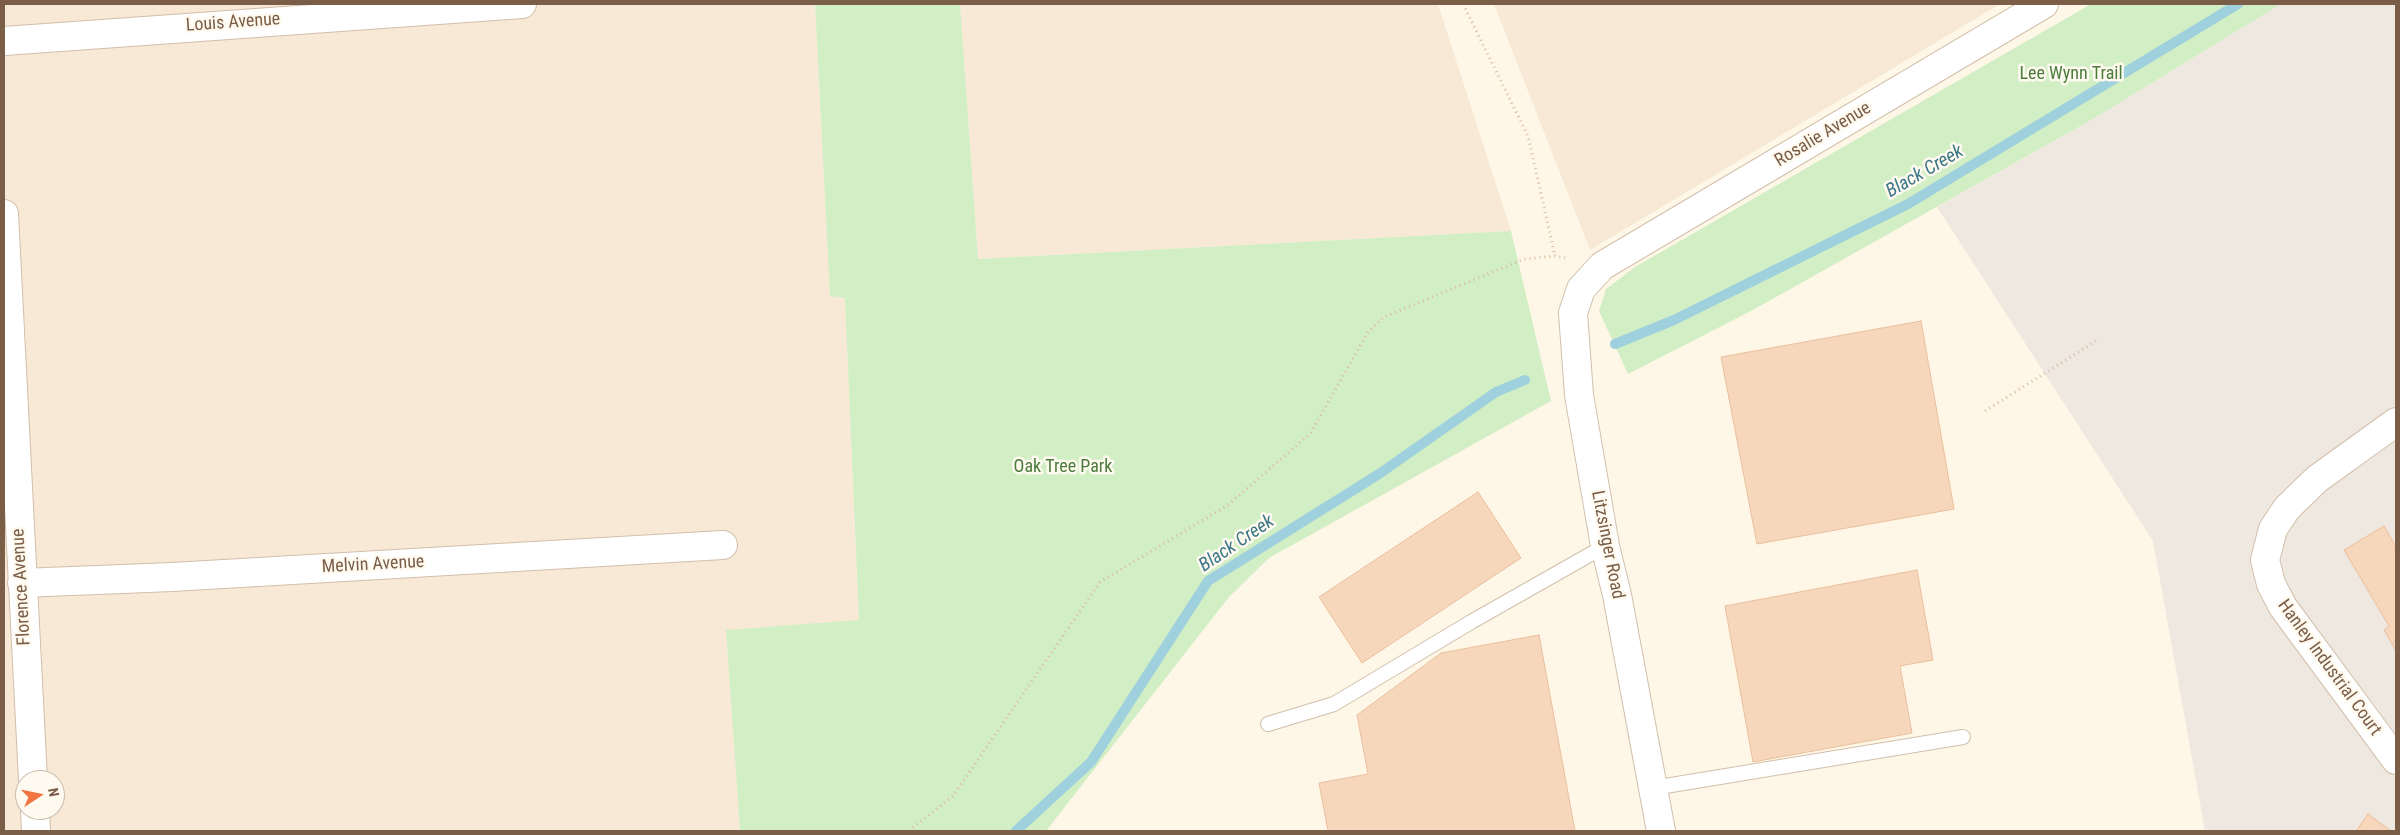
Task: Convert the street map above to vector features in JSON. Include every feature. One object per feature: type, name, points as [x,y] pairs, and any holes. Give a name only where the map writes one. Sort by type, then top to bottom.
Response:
[{"type":"street","name":"Louis Avenue","points":[[4,40],[522,4]]},
{"type":"street","name":"Rosalie Avenue","points":[[1602,266],[2044,4]]},
{"type":"street","name":"Florence Avenue","points":[[4,214],[22,583],[14,636],[32,770]]},
{"type":"street","name":"Litzsinger Road","points":[[1602,266],[1581,289],[1574,313],[1579,395],[1605,546],[1617,595],[1661,831]]},
{"type":"street","name":"Hanley Industrial Court","points":[[2396,422],[2317,479],[2287,508],[2273,529],[2265,560],[2271,584],[2283,608],[2396,760]]},
{"type":"street","name":"Melvin Avenue","points":[[22,583],[172,577],[723,545]]},
{"type":"lane","points":[[1268,724],[1334,704],[1471,622],[1605,546]]},
{"type":"lane","points":[[1653,788],[1962,737]]},
{"type":"path","points":[[1464,4],[1528,136],[1555,256]]},
{"type":"path","points":[[909,831],[953,796],[1100,582],[1228,505],[1310,434],[1368,332],[1384,317],[1524,259],[1555,256],[1570,259]]},
{"type":"path","points":[[1985,411],[2099,339]]},
{"type":"shaded area","points":[[4,4],[815,4],[830,296],[845,298],[859,621],[726,630],[740,831],[4,831]]},
{"type":"shaded area","points":[[960,4],[1438,4],[1511,231],[978,259]]},
{"type":"shaded area","points":[[1494,4],[2000,4],[1590,250]]},
{"type":"shaded area","points":[[2281,4],[2396,4],[2396,831],[2205,831],[2153,541],[1937,207],[2093,119]]},
{"type":"green space","name":"Oak Tree Park","points":[[815,4],[960,4],[978,259],[1511,231],[1551,401],[1269,558],[1229,597],[1046,831],[740,831],[726,630],[859,620],[845,298],[830,296]]},
{"type":"green space","name":"Lee Wynn Trail","points":[[2091,4],[2281,4],[2093,119],[1753,310],[1628,374],[1599,311],[1606,289],[1635,267]]},
{"type":"building","points":[[1921,321],[1954,509],[1757,544],[1721,357]]},
{"type":"building","points":[[1478,492],[1521,558],[1362,663],[1319,597]]},
{"type":"building","points":[[2384,526],[2396,547],[2396,651],[2384,630],[2389,626],[2344,550]]},
{"type":"building","points":[[1917,570],[1933,660],[1900,666],[1912,733],[1753,762],[1725,606]]},
{"type":"building","points":[[1539,635],[1575,831],[1328,831],[1319,783],[1368,774],[1357,715],[1441,653]]},
{"type":"building","points":[[2368,814],[2391,831],[2356,831]]},
{"type":"waterway","name":"Black Creek","points":[[1615,344],[1674,320],[1908,204],[2238,4]]},
{"type":"waterway","name":"Black Creek","points":[[1016,831],[1091,762],[1208,581],[1379,474],[1496,392],[1525,380]]}]
